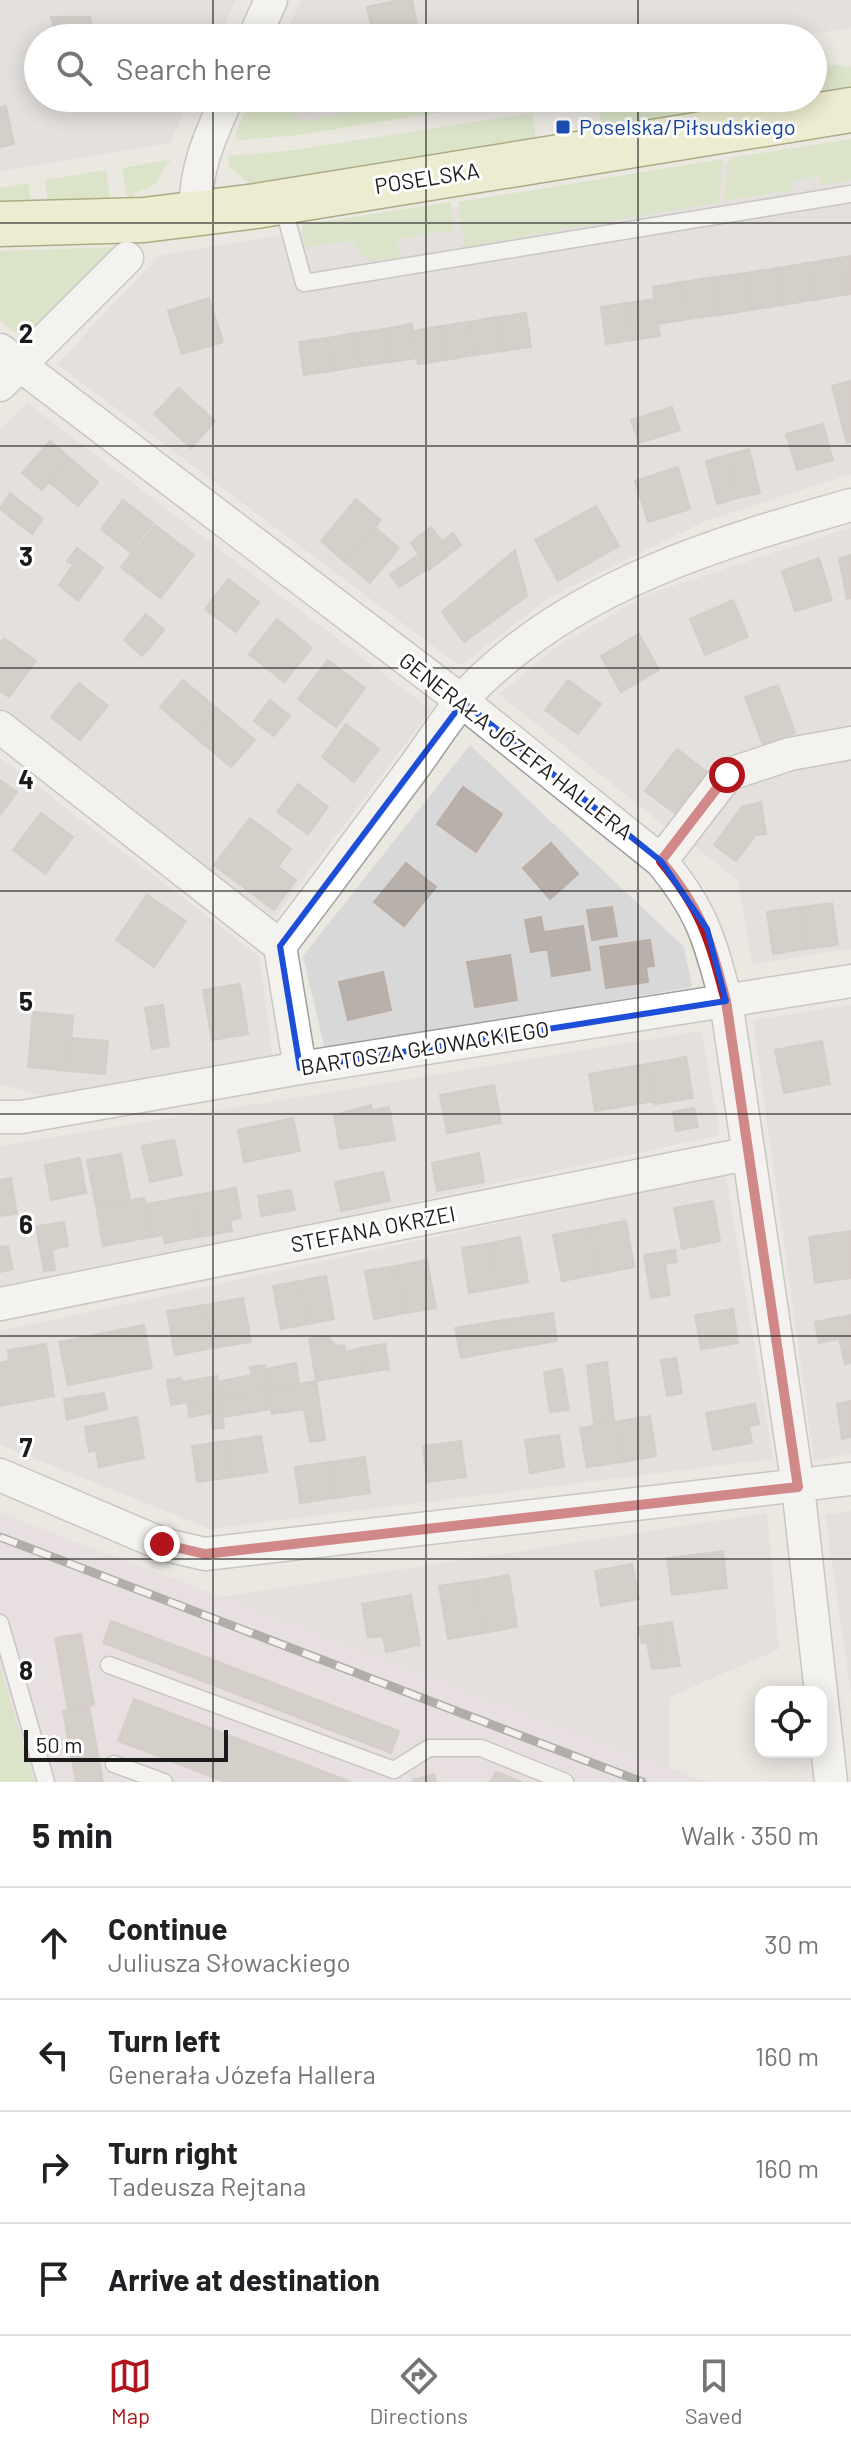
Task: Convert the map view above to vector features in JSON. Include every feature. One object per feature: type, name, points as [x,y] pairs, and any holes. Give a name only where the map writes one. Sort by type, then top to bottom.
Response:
[{"type":"street","points":[[260,24],[271,0]]},
{"type":"street","name":"POSELSKA","points":[[0,224],[144,220],[282,202],[851,110]]},
{"type":"street","points":[[196,213],[198,172],[222,112]]},
{"type":"street","points":[[6,367],[127,258]]},
{"type":"street","name":"GENERAŁA JÓZEFA HALLERA","points":[[6,367],[463,702],[661,861],[687,893],[707,929],[726,1001],[746,1154],[798,1487],[836,1685],[831,1782]]},
{"type":"street","points":[[280,946],[463,702],[499,666],[598,596],[655,568],[718,545],[851,505]]},
{"type":"street","points":[[0,727],[280,946],[300,1068]]},
{"type":"street","points":[[661,861],[727,775],[790,754],[851,743]]},
{"type":"street","name":"BARTOSZA GŁOWACKIEGO","points":[[0,1117],[22,1117],[300,1068],[851,981]]},
{"type":"street","name":"STEFANA OKRZEI","points":[[0,1304],[746,1154]]},
{"type":"street","points":[[0,1475],[162,1544],[205,1554],[851,1479]]},
{"type":"lane","points":[[282,202],[304,283],[851,194]]},
{"type":"lane","points":[[0,1623],[46,1782]]},
{"type":"lane","points":[[109,1665],[395,1776],[429,1748],[481,1748],[565,1782]]},
{"type":"lane","points":[[114,1764],[164,1782]]},
{"type":"highlighted area","points":[[463,702],[661,861],[707,929],[726,1001],[300,1068],[280,946]]},
{"type":"shaded area","points":[[0,0],[236,0],[225,24],[24,24],[24,112],[184,112],[170,143],[0,171]]},
{"type":"shaded area","points":[[301,0],[851,0],[851,28],[827,32],[827,24],[290,24]]},
{"type":"shaded area","points":[[295,112],[352,112],[302,121]]},
{"type":"shaded area","points":[[851,142],[851,474],[705,521],[550,597],[460,666],[57,364],[160,255]]},
{"type":"shaded area","points":[[27,403],[431,710],[270,923],[0,710],[0,430]]},
{"type":"shaded area","points":[[851,527],[851,734],[719,760],[666,827],[499,694],[559,645],[649,594]]},
{"type":"shaded area","points":[[470,745],[684,947],[692,987],[325,1050],[303,956]]},
{"type":"shaded area","points":[[0,758],[259,956],[273,1057],[52,1098],[0,1084]]},
{"type":"shaded area","points":[[851,758],[851,949],[752,964],[738,881],[691,843],[737,780]]},
{"type":"shaded area","points":[[851,1005],[851,1454],[814,1460],[753,1020]]},
{"type":"shaded area","points":[[702,1031],[720,1135],[0,1292],[0,1146]]},
{"type":"shaded area","points":[[726,1174],[773,1459],[210,1529],[0,1445],[0,1331]]},
{"type":"shaded area","points":[[851,1511],[851,1693],[825,1515]]},
{"type":"shaded area","points":[[0,1513],[707,1782],[35,1782],[0,1668]]},
{"type":"shaded area","points":[[767,1513],[779,1649],[670,1697],[669,1768],[222,1597]]},
{"type":"green space","points":[[827,66],[851,67],[851,96],[827,100]]},
{"type":"green space","points":[[245,112],[295,112],[302,121],[352,112],[441,112],[293,136],[237,140],[235,135]]},
{"type":"green space","points":[[599,112],[752,112],[603,136]]},
{"type":"green space","points":[[532,113],[537,146],[258,190],[229,167],[228,156],[287,151]]},
{"type":"green space","points":[[851,139],[851,180],[822,185],[820,176],[791,182],[792,190],[724,201],[729,158]]},
{"type":"green space","points":[[171,159],[154,185],[134,193],[135,205],[128,201],[122,168]]},
{"type":"green space","points":[[723,159],[719,202],[464,247],[458,202]]},
{"type":"green space","points":[[106,170],[111,203],[48,205],[45,180]]},
{"type":"green space","points":[[29,183],[31,206],[0,210],[0,188]]},
{"type":"green space","points":[[451,202],[454,230],[398,239],[399,258],[369,262],[352,241],[305,247],[302,225]]},
{"type":"green space","points":[[117,247],[31,331],[14,332],[0,320],[0,251]]},
{"type":"green space","points":[[0,1668],[35,1782],[0,1782]]},
{"type":"building","points":[[412,0],[417,24],[371,24],[367,7]]},
{"type":"building","points":[[51,17],[90,17],[91,24],[53,24]]},
{"type":"building","points":[[6,106],[14,144],[0,147],[0,107]]},
{"type":"building","points":[[851,256],[851,294],[844,295],[839,258]]},
{"type":"building","points":[[839,258],[844,295],[813,300],[808,263]]},
{"type":"building","points":[[808,263],[813,300],[782,305],[777,268]]},
{"type":"building","points":[[777,268],[782,305],[751,310],[746,273]]},
{"type":"building","points":[[746,273],[751,310],[720,315],[715,277]]},
{"type":"building","points":[[715,277],[720,315],[689,319],[683,282]]},
{"type":"building","points":[[683,282],[689,319],[658,324],[653,287]]},
{"type":"building","points":[[209,298],[223,342],[182,354],[168,311]]},
{"type":"building","points":[[654,299],[660,336],[633,340],[628,303]]},
{"type":"building","points":[[628,303],[633,340],[606,344],[601,307]]},
{"type":"building","points":[[526,313],[531,347],[503,351],[497,317]]},
{"type":"building","points":[[497,317],[503,351],[474,355],[469,322]]},
{"type":"building","points":[[469,322],[474,355],[446,360],[441,326]]},
{"type":"building","points":[[412,324],[417,358],[389,362],[384,329]]},
{"type":"building","points":[[441,326],[446,360],[418,364],[413,331]]},
{"type":"building","points":[[384,329],[389,362],[361,366],[355,333]]},
{"type":"building","points":[[355,333],[361,366],[332,371],[327,338]]},
{"type":"building","points":[[327,338],[332,371],[304,375],[299,342]]},
{"type":"building","points":[[851,381],[851,442],[847,443],[832,386]]},
{"type":"building","points":[[179,388],[215,421],[191,448],[154,414]]},
{"type":"building","points":[[672,407],[680,430],[639,443],[631,420]]},
{"type":"building","points":[[823,424],[833,460],[797,470],[786,434]]},
{"type":"building","points":[[50,441],[70,458],[42,490],[22,473]]},
{"type":"building","points":[[749,449],[760,493],[738,498],[727,455]]},
{"type":"building","points":[[727,455],[738,498],[717,504],[706,461]]},
{"type":"building","points":[[70,458],[98,482],[78,506],[49,482]]},
{"type":"building","points":[[678,467],[690,509],[648,522],[635,481]]},
{"type":"building","points":[[10,493],[43,519],[32,534],[0,509]]},
{"type":"building","points":[[356,499],[381,520],[345,562],[321,541]]},
{"type":"building","points":[[123,500],[153,523],[130,552],[101,529]]},
{"type":"building","points":[[596,506],[619,546],[558,581],[535,540]]},
{"type":"building","points":[[155,525],[194,555],[160,598],[121,567]]},
{"type":"building","points":[[375,527],[399,548],[370,583],[345,562]]},
{"type":"building","points":[[431,527],[442,541],[453,533],[461,545],[429,570],[411,543]]},
{"type":"building","points":[[77,548],[103,568],[78,601],[59,585],[73,565],[67,561]]},
{"type":"building","points":[[515,550],[527,596],[464,642],[442,612]]},
{"type":"building","points":[[419,555],[428,569],[399,587],[390,574]]},
{"type":"building","points":[[851,555],[851,598],[847,599],[839,558]]},
{"type":"building","points":[[819,558],[832,600],[795,611],[782,571]]},
{"type":"building","points":[[228,579],[259,602],[236,632],[205,609]]},
{"type":"building","points":[[733,600],[748,637],[705,655],[690,619]]},
{"type":"building","points":[[146,614],[164,630],[142,656],[124,640]]},
{"type":"building","points":[[277,619],[312,648],[284,682],[249,654]]},
{"type":"building","points":[[639,634],[659,670],[621,692],[601,656]]},
{"type":"building","points":[[4,638],[36,661],[9,697],[0,691],[0,643]]},
{"type":"building","points":[[328,660],[365,688],[336,727],[298,699]]},
{"type":"building","points":[[183,680],[219,710],[195,737],[160,707]]},
{"type":"building","points":[[568,680],[601,704],[578,734],[545,710]]},
{"type":"building","points":[[79,683],[108,706],[80,740],[51,717]]},
{"type":"building","points":[[778,685],[795,733],[763,745],[745,697]]},
{"type":"building","points":[[270,700],[290,716],[274,736],[254,721]]},
{"type":"building","points":[[219,710],[255,740],[231,767],[195,737]]},
{"type":"building","points":[[346,724],[379,749],[354,782],[322,757]]},
{"type":"building","points":[[677,749],[707,772],[676,814],[645,791]]},
{"type":"building","points":[[0,780],[17,792],[0,815]]},
{"type":"building","points":[[298,784],[328,807],[308,834],[277,812]]},
{"type":"building","points":[[463,787],[502,814],[476,852],[437,824]]},
{"type":"building","points":[[761,802],[766,834],[756,835],[736,861],[714,845],[742,807]]},
{"type":"building","points":[[41,813],[73,837],[45,874],[13,850]]},
{"type":"building","points":[[250,818],[291,849],[278,867],[296,880],[274,910],[214,865]]},
{"type":"building","points":[[551,843],[578,874],[550,899],[523,868]]},
{"type":"building","points":[[406,863],[436,887],[404,926],[374,902]]},
{"type":"building","points":[[147,895],[186,921],[154,967],[116,940]]},
{"type":"building","points":[[832,903],[838,945],[805,949],[800,907]]},
{"type":"building","points":[[612,907],[617,936],[592,940],[587,910]]},
{"type":"building","points":[[800,907],[805,949],[773,954],[767,912]]},
{"type":"building","points":[[541,917],[547,949],[531,952],[525,920]]},
{"type":"building","points":[[583,926],[590,970],[552,976],[545,932]]},
{"type":"building","points":[[650,940],[654,966],[646,967],[648,982],[606,988],[600,947]]},
{"type":"building","points":[[510,955],[517,1000],[475,1007],[467,962]]},
{"type":"building","points":[[383,972],[391,1010],[348,1020],[339,982]]},
{"type":"building","points":[[240,984],[248,1034],[212,1040],[203,990]]},
{"type":"building","points":[[163,1005],[169,1046],[152,1049],[145,1008]]},
{"type":"building","points":[[33,1012],[73,1016],[69,1071],[28,1067]]},
{"type":"building","points":[[71,1038],[108,1041],[105,1074],[69,1071]]},
{"type":"building","points":[[822,1041],[830,1084],[784,1093],[775,1050]]},
{"type":"building","points":[[686,1057],[693,1098],[655,1104],[647,1064]]},
{"type":"building","points":[[647,1064],[654,1101],[595,1111],[589,1074]]},
{"type":"building","points":[[494,1085],[501,1123],[447,1133],[440,1095]]},
{"type":"building","points":[[371,1105],[372,1110],[389,1107],[395,1140],[340,1149],[334,1115]]},
{"type":"building","points":[[694,1108],[698,1127],[676,1131],[673,1112]]},
{"type":"building","points":[[293,1118],[300,1151],[244,1162],[238,1130]]},
{"type":"building","points":[[174,1140],[182,1175],[150,1182],[142,1146]]},
{"type":"building","points":[[479,1153],[484,1182],[437,1191],[432,1163]]},
{"type":"building","points":[[121,1154],[130,1200],[96,1206],[87,1160]]},
{"type":"building","points":[[80,1158],[86,1193],[51,1200],[45,1165]]},
{"type":"building","points":[[383,1172],[390,1201],[341,1211],[335,1182]]},
{"type":"building","points":[[11,1178],[17,1214],[0,1216],[0,1180]]},
{"type":"building","points":[[236,1188],[241,1218],[230,1220],[232,1231],[198,1237],[191,1196]]},
{"type":"building","points":[[291,1190],[295,1210],[261,1216],[258,1196]]},
{"type":"building","points":[[191,1196],[198,1237],[165,1243],[163,1235],[153,1237],[147,1204]]},
{"type":"building","points":[[144,1198],[151,1237],[103,1246],[96,1206]]},
{"type":"building","points":[[713,1201],[720,1241],[682,1249],[674,1208]]},
{"type":"building","points":[[626,1221],[634,1267],[598,1274],[589,1228]]},
{"type":"building","points":[[64,1222],[68,1246],[52,1249],[55,1270],[44,1271],[36,1226]]},
{"type":"building","points":[[589,1228],[598,1274],[562,1281],[553,1235]]},
{"type":"building","points":[[851,1231],[851,1278],[815,1283],[809,1237]]},
{"type":"building","points":[[520,1237],[528,1282],[498,1288],[491,1243]]},
{"type":"building","points":[[491,1243],[498,1288],[469,1293],[462,1248]]},
{"type":"building","points":[[8,1246],[13,1269],[0,1272],[0,1247]]},
{"type":"building","points":[[675,1250],[677,1262],[665,1264],[670,1295],[651,1298],[644,1255]]},
{"type":"building","points":[[427,1260],[436,1308],[405,1313],[397,1266]]},
{"type":"building","points":[[397,1266],[405,1313],[374,1319],[365,1271]]},
{"type":"building","points":[[326,1276],[334,1319],[308,1324],[300,1281]]},
{"type":"building","points":[[300,1281],[308,1324],[281,1329],[273,1286]]},
{"type":"building","points":[[243,1298],[251,1342],[213,1348],[205,1305]]},
{"type":"building","points":[[205,1305],[213,1348],[175,1355],[167,1311]]},
{"type":"building","points":[[733,1309],[738,1343],[701,1349],[695,1315]]},
{"type":"building","points":[[553,1313],[557,1341],[509,1349],[504,1320]]},
{"type":"building","points":[[851,1315],[851,1336],[819,1343],[815,1322]]},
{"type":"building","points":[[504,1320],[509,1349],[461,1358],[455,1328]]},
{"type":"building","points":[[144,1325],[152,1368],[68,1385],[59,1342]]},
{"type":"building","points":[[328,1336],[335,1346],[344,1345],[345,1352],[359,1349],[363,1373],[316,1381],[309,1339]]},
{"type":"building","points":[[851,1336],[851,1363],[845,1364],[839,1338]]},
{"type":"building","points":[[46,1344],[54,1396],[0,1406],[0,1363],[9,1361],[8,1350]]},
{"type":"building","points":[[385,1344],[389,1369],[363,1373],[359,1348]]},
{"type":"building","points":[[676,1358],[682,1393],[667,1396],[661,1360]]},
{"type":"building","points":[[607,1362],[614,1421],[594,1424],[587,1365]]},
{"type":"building","points":[[296,1363],[299,1384],[268,1389],[265,1369]]},
{"type":"building","points":[[265,1365],[268,1389],[220,1397],[217,1382],[252,1375],[250,1367]]},
{"type":"building","points":[[562,1369],[569,1410],[550,1412],[544,1372]]},
{"type":"building","points":[[217,1376],[220,1397],[171,1405],[167,1380],[181,1378],[182,1382]]},
{"type":"building","points":[[316,1381],[325,1440],[310,1442],[304,1409],[272,1414],[268,1389]]},
{"type":"building","points":[[268,1389],[271,1409],[223,1417],[220,1397]]},
{"type":"building","points":[[104,1393],[107,1409],[67,1420],[64,1399]]},
{"type":"building","points":[[220,1397],[224,1428],[213,1429],[211,1413],[189,1417],[188,1402]]},
{"type":"building","points":[[851,1401],[851,1437],[842,1439],[837,1404]]},
{"type":"building","points":[[755,1404],[759,1424],[749,1426],[752,1443],[713,1450],[706,1413]]},
{"type":"building","points":[[650,1416],[656,1456],[621,1462],[615,1422]]},
{"type":"building","points":[[137,1417],[144,1458],[99,1467],[96,1450],[89,1452],[85,1427]]},
{"type":"building","points":[[615,1422],[621,1462],[587,1467],[580,1428]]},
{"type":"building","points":[[559,1435],[564,1467],[530,1473],[525,1440]]},
{"type":"building","points":[[261,1436],[267,1472],[232,1477],[227,1441]]},
{"type":"building","points":[[227,1441],[232,1477],[197,1482],[192,1446]]},
{"type":"building","points":[[461,1441],[466,1477],[427,1482],[423,1446]]},
{"type":"building","points":[[365,1457],[370,1493],[335,1498],[330,1462]]},
{"type":"building","points":[[330,1462],[335,1498],[300,1503],[295,1467]]},
{"type":"building","points":[[723,1551],[727,1588],[672,1595],[667,1558]]},
{"type":"building","points":[[632,1564],[639,1599],[601,1606],[595,1571]]},
{"type":"building","points":[[509,1575],[517,1627],[483,1633],[474,1581]]},
{"type":"building","points":[[474,1581],[483,1633],[448,1639],[439,1586]]},
{"type":"building","points":[[411,1595],[420,1645],[386,1652],[383,1636],[368,1638],[362,1604]]},
{"type":"building","points":[[111,1621],[399,1731],[391,1753],[103,1643]]},
{"type":"building","points":[[672,1622],[680,1666],[665,1668],[658,1624]]},
{"type":"building","points":[[658,1624],[665,1668],[652,1669],[647,1642],[642,1643],[638,1627]]},
{"type":"building","points":[[81,1634],[94,1705],[68,1710],[55,1638]]},
{"type":"building","points":[[134,1699],[351,1782],[226,1782],[118,1741]]},
{"type":"building","points":[[89,1706],[103,1782],[76,1782],[63,1711]]},
{"type":"building","points":[[496,1772],[522,1782],[490,1782]]},
{"type":"building","points":[[434,1774],[436,1782],[413,1780]]},
{"type":"railway","points":[[0,1537],[642,1782]]},
{"type":"place","name":"Poselska/Piłsudskiego","points":[[563,127]]},
{"type":"route","points":[[162,1544],[205,1554],[585,1508],[798,1487],[746,1154],[726,1001],[707,929],[687,893],[661,861],[727,775]]}]
